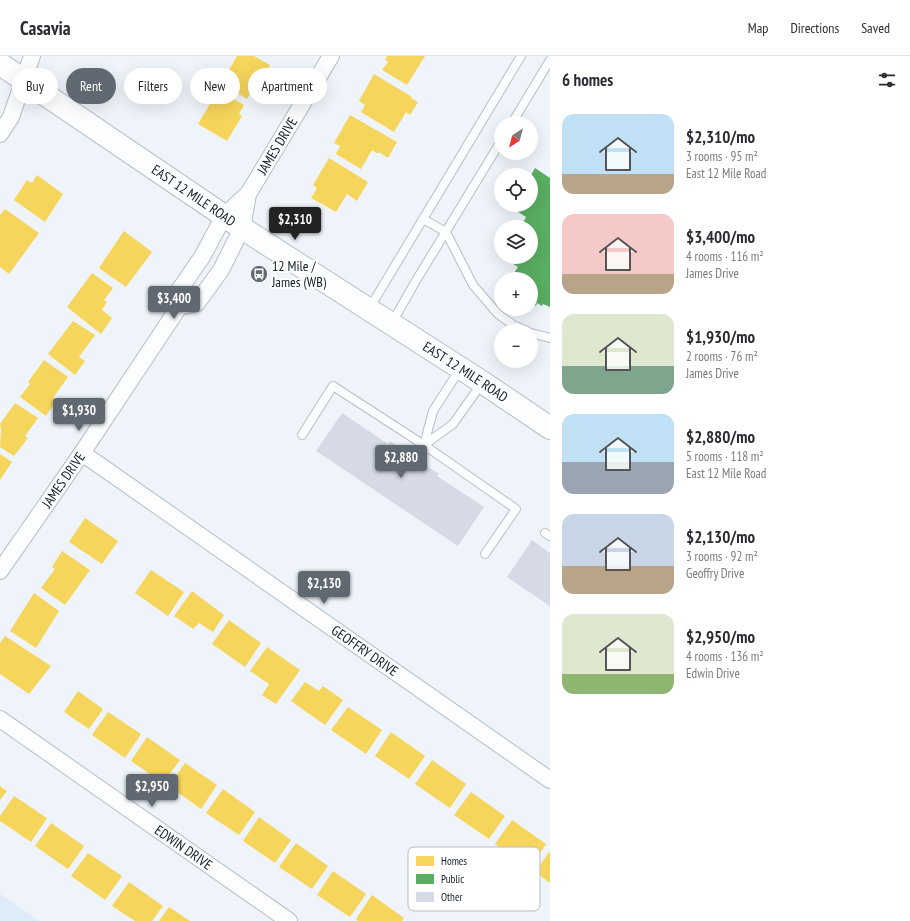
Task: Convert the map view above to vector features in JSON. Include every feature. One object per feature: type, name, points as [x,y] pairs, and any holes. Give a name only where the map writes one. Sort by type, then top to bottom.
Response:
[{"type":"main road","name":"EAST 12 MILE ROAD","points":[[0,64],[12,72]]},
{"type":"main road","name":"EAST 12 MILE ROAD","points":[[58,103],[242,228],[392,323],[550,428]]},
{"type":"street","points":[[28,68],[32,56]]},
{"type":"street","name":"JAMES DRIVE","points":[[0,571],[82,453],[179,307],[180,289],[202,257],[224,216],[248,194],[331,56]]},
{"type":"street","points":[[0,134],[11,117],[16,104]]},
{"type":"street","name":"JAMES DRIVE","points":[[179,307],[197,303],[220,270],[242,228],[248,194]]},
{"type":"street","name":"GEOFFRY DRIVE","points":[[82,453],[550,780]]},
{"type":"street","name":"EDWIN DRIVE","points":[[0,719],[289,921]]},
{"type":"lane","points":[[369,309],[521,56]]},
{"type":"lane","points":[[516,116],[550,60]]},
{"type":"lane","points":[[392,323],[494,153]]},
{"type":"lane","points":[[423,219],[446,232],[473,285],[498,314],[512,324]]},
{"type":"lane","points":[[538,335],[550,338]]},
{"type":"lane","points":[[424,445],[433,411],[461,368]]},
{"type":"lane","points":[[424,445],[453,424],[482,382]]},
{"type":"lane","points":[[302,435],[333,386],[424,445],[516,509],[485,554]]},
{"type":"shaded area","points":[[0,894],[39,921],[0,921]]},
{"type":"building: Homes","points":[[237,56],[254,56],[270,65],[268,68],[248,68],[247,99],[240,95],[240,68],[230,68]]},
{"type":"building: Homes","points":[[387,56],[425,56],[407,85],[382,70],[388,62],[385,60]]},
{"type":"building: Homes","points":[[374,74],[418,102],[410,115],[406,112],[394,132],[361,112],[365,105],[359,101]]},
{"type":"building: Homes","points":[[240,103],[244,105],[239,114],[242,116],[227,141],[198,124],[210,104],[240,104]]},
{"type":"building: Homes","points":[[350,115],[397,142],[388,158],[379,152],[378,154],[372,150],[361,169],[336,154],[340,146],[334,143]]},
{"type":"building: Homes","points":[[329,158],[368,182],[357,201],[347,194],[336,212],[311,198],[317,188],[313,185]]},
{"type":"building: Homes","points":[[37,175],[63,194],[45,222],[14,200],[27,180],[32,183]]},
{"type":"building: Homes","points":[[5,209],[39,233],[9,274],[0,267],[0,215]]},
{"type":"building: Homes","points":[[124,231],[152,252],[126,287],[99,268]]},
{"type":"building: Homes","points":[[92,273],[113,288],[104,300],[107,302],[102,310],[112,318],[101,334],[67,307]]},
{"type":"building: Homes","points":[[73,321],[95,335],[79,357],[85,361],[75,375],[48,354]]},
{"type":"building: Homes","points":[[44,360],[68,377],[53,398],[56,401],[46,416],[20,397],[30,384],[28,382]]},
{"type":"building: Homes","points":[[15,403],[38,418],[25,436],[28,438],[14,456],[0,447],[0,424]]},
{"type":"building: Homes","points":[[0,454],[12,462],[0,480]]},
{"type":"building: Homes","points":[[85,518],[118,541],[102,564],[69,542]]},
{"type":"building: Homes","points":[[62,551],[90,570],[65,605],[41,588],[55,569],[52,567]]},
{"type":"building: Homes","points":[[151,570],[184,592],[168,616],[135,593]]},
{"type":"building: Homes","points":[[192,591],[224,615],[213,632],[199,623],[193,629],[174,616]]},
{"type":"building: Homes","points":[[34,593],[59,611],[36,648],[10,631]]},
{"type":"building: Homes","points":[[229,620],[261,643],[245,667],[212,644]]},
{"type":"building: Homes","points":[[5,636],[51,666],[29,694],[0,674],[0,643]]},
{"type":"building: Homes","points":[[267,647],[300,670],[276,704],[262,695],[269,684],[250,671]]},
{"type":"building: Homes","points":[[305,682],[319,691],[323,686],[343,700],[325,725],[291,701]]},
{"type":"building: Homes","points":[[78,691],[103,709],[89,729],[64,712]]},
{"type":"building: Homes","points":[[348,707],[382,730],[366,754],[331,730]]},
{"type":"building: Homes","points":[[108,712],[141,734],[125,758],[92,735]]},
{"type":"building: Homes","points":[[391,732],[425,756],[409,779],[375,756]]},
{"type":"building: Homes","points":[[147,737],[180,760],[163,783],[131,761]]},
{"type":"building: Homes","points":[[432,760],[466,784],[450,808],[415,784]]},
{"type":"building: Homes","points":[[185,763],[217,785],[201,809],[169,786]]},
{"type":"building: Homes","points":[[0,786],[7,791],[0,800]]},
{"type":"building: Homes","points":[[223,789],[255,812],[239,835],[206,813]]},
{"type":"building: Homes","points":[[471,792],[505,816],[489,839],[454,815]]},
{"type":"building: Homes","points":[[14,796],[47,818],[31,842],[0,821],[0,816]]},
{"type":"building: Homes","points":[[259,817],[291,840],[275,863],[243,841]]},
{"type":"building: Homes","points":[[512,820],[546,844],[540,853],[540,847],[499,847],[495,844]]},
{"type":"building: Homes","points":[[51,823],[84,846],[68,869],[35,846]]},
{"type":"building: Homes","points":[[296,843],[328,866],[312,889],[279,867]]},
{"type":"building: Homes","points":[[550,851],[550,883],[540,876],[540,865]]},
{"type":"building: Homes","points":[[88,853],[122,876],[105,900],[71,876]]},
{"type":"building: Homes","points":[[333,871],[366,894],[350,917],[317,895]]},
{"type":"building: Homes","points":[[129,882],[163,906],[152,921],[135,921],[112,906]]},
{"type":"building: Homes","points":[[372,895],[404,918],[402,921],[358,921],[356,919]]},
{"type":"building: Homes","points":[[169,907],[190,921],[159,921]]},
{"type":"building: Public","points":[[538,170],[550,178],[550,307],[543,304],[542,306],[538,304],[538,272],[515,272],[518,267],[514,264],[538,264],[538,220],[524,220],[526,217],[518,212],[538,212]]},
{"type":"building: Other","points":[[342,413],[388,444],[390,441],[439,474],[437,476],[484,507],[458,546],[316,451]]},
{"type":"building: Other","points":[[532,540],[550,553],[550,606],[507,577]]},
{"type":"place","name":"12 Mile / James (WB)","points":[[259,274]]}]
